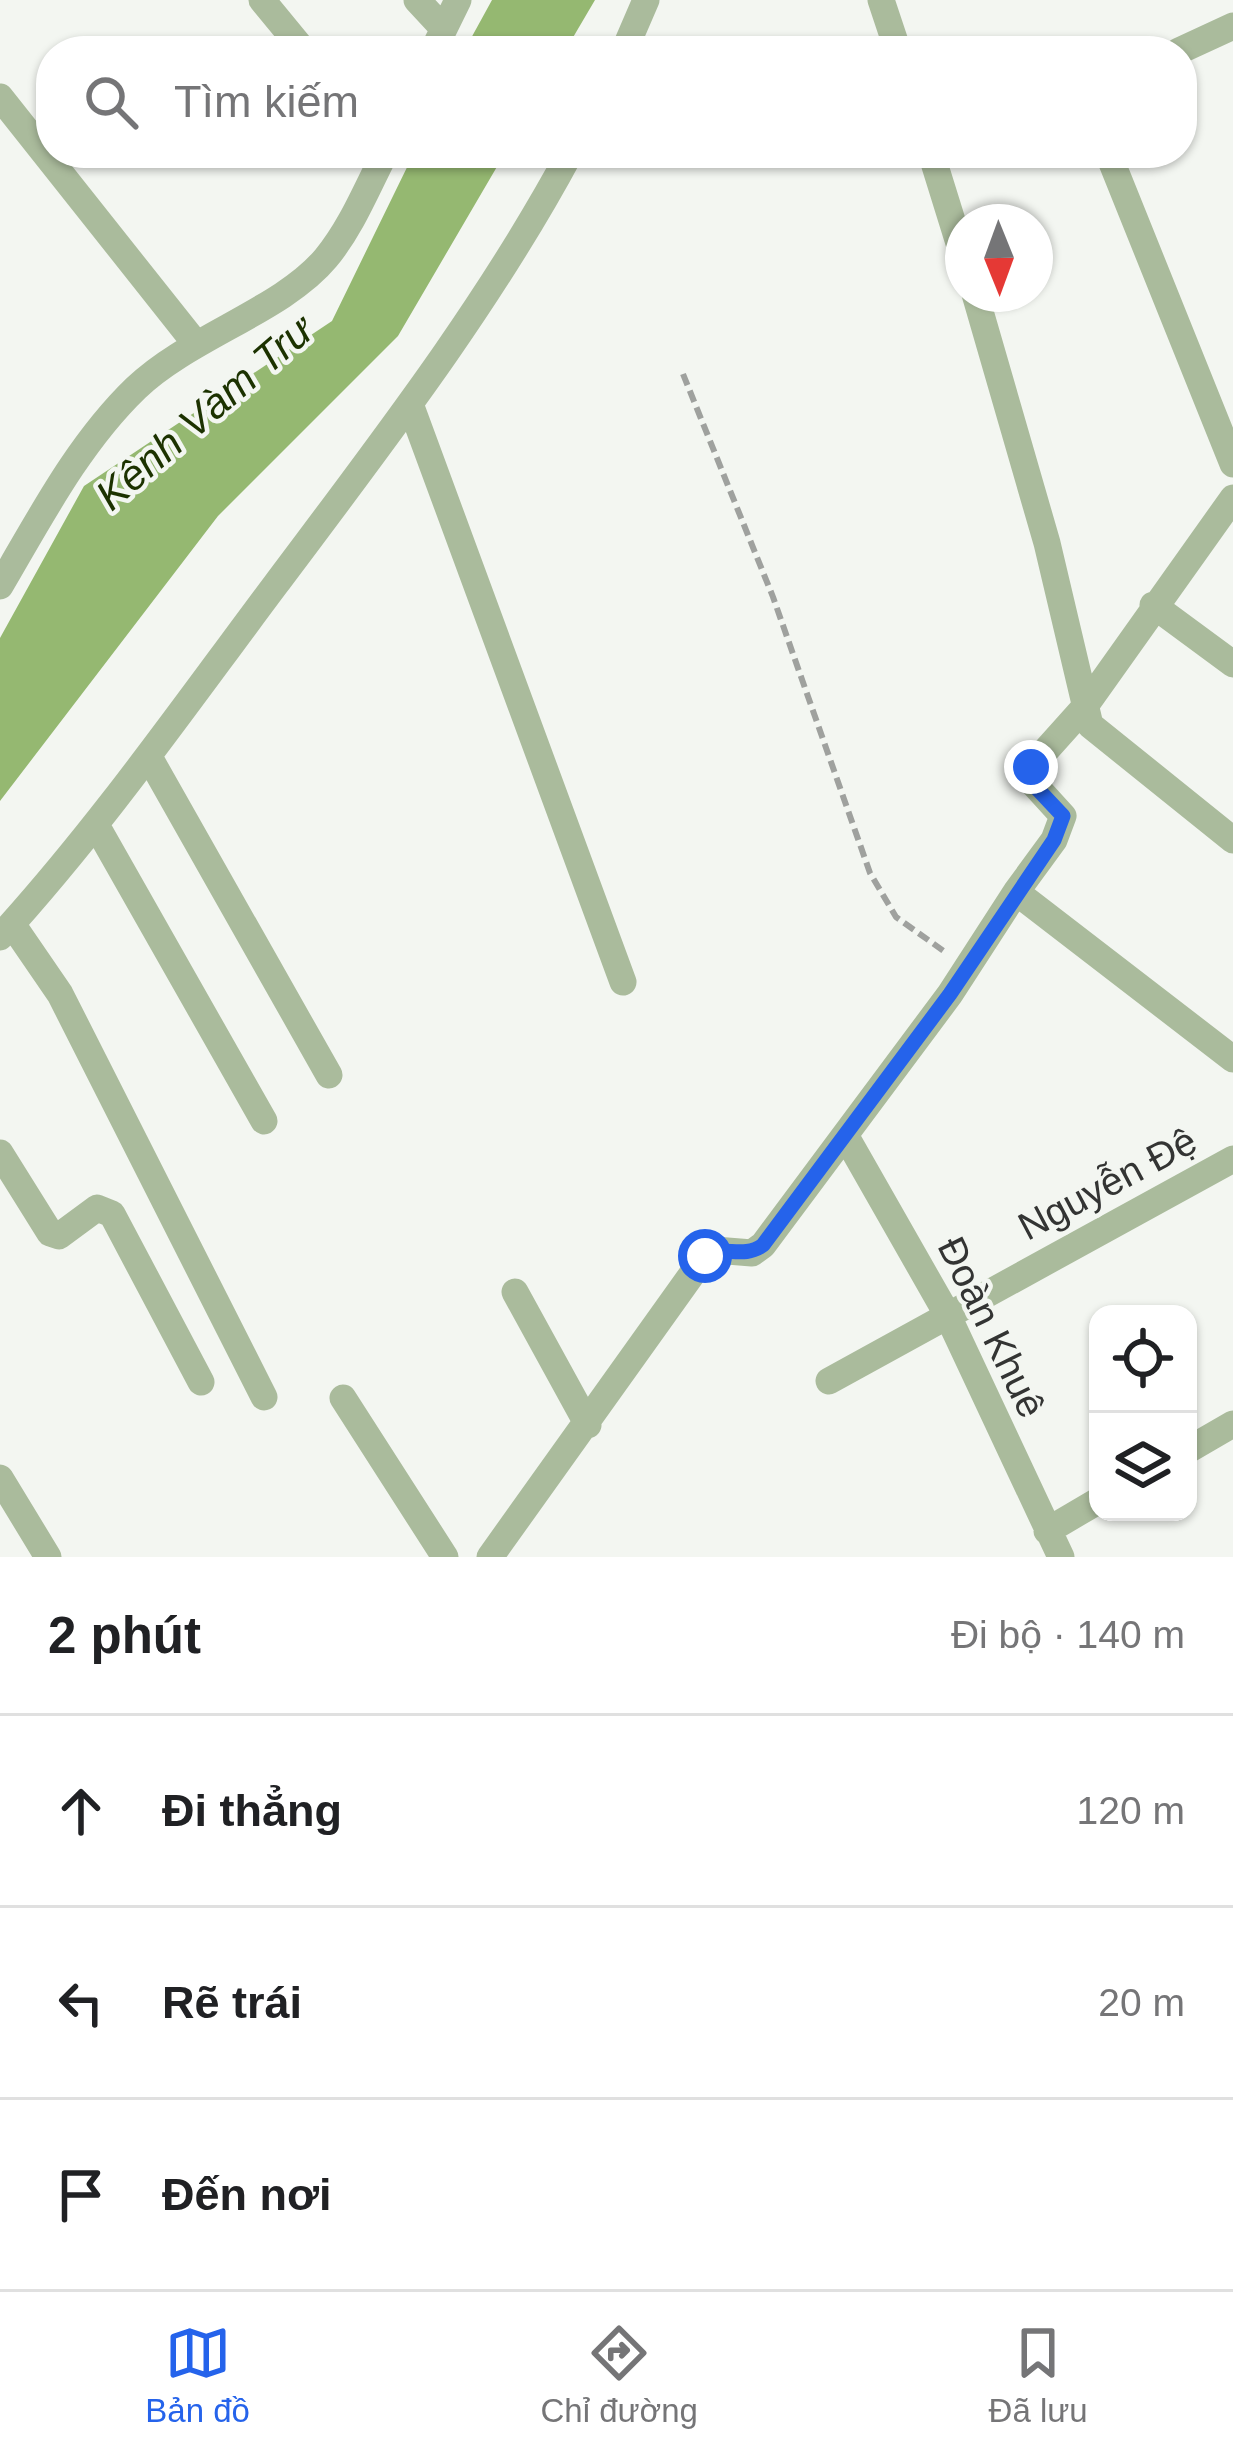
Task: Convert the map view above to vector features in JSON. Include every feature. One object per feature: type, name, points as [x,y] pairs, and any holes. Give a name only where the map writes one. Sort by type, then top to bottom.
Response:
[{"type":"street","points":[[262,0],[292,36]]},
{"type":"street","points":[[417,0],[436,36]]},
{"type":"street","points":[[440,36],[458,0]]},
{"type":"street","points":[[630,36],[646,0]]},
{"type":"street","points":[[881,0],[893,36]]},
{"type":"street","points":[[1197,43],[1233,26]]},
{"type":"street","points":[[0,98],[36,143]]},
{"type":"street","points":[[56,168],[196,344]]},
{"type":"street","points":[[0,586],[92,439],[137,387],[196,344],[300,283],[326,258],[377,168]]},
{"type":"street","points":[[264,1396],[60,994],[6,931],[149,757],[410,404],[533,223],[563,168]]},
{"type":"street","points":[[936,168],[947,204]]},
{"type":"street","points":[[1114,168],[1233,464]]},
{"type":"street","points":[[980,312],[1046,543],[1083,710],[1096,734],[1233,840]]},
{"type":"street","points":[[410,404],[623,982]]},
{"type":"street","points":[[490,1557],[705,1256],[715,1250],[740,1255],[763,1245],[968,968],[1054,840],[1063,816],[1031,782],[1031,767],[1083,710],[1233,498]]},
{"type":"street","points":[[1154,605],[1233,664]]},
{"type":"street","points":[[149,757],[329,1075]]},
{"type":"street","points":[[96,824],[264,1121]]},
{"type":"street","points":[[1016,892],[1233,1059]]},
{"type":"street","name":"Đoàn Khuê","points":[[845,1135],[947,1314],[1061,1557]]},
{"type":"street","points":[[0,1153],[50,1233],[59,1236],[97,1208],[112,1214],[201,1382]]},
{"type":"street","name":"Nguyễn Đệ","points":[[829,1381],[1233,1159]]},
{"type":"street","points":[[514,1292],[588,1425]]},
{"type":"street","points":[[343,1398],[446,1557]]},
{"type":"street","points":[[1197,1445],[1233,1424]]},
{"type":"street","points":[[0,1478],[48,1557]]},
{"type":"street","points":[[1047,1531],[1089,1506]]},
{"type":"path","points":[[683,374],[790,641],[870,873],[896,917],[968,968]]},
{"type":"water","points":[[492,0],[595,0],[574,36],[472,36]]},
{"type":"water","name":"Kênh Vàm Trư","points":[[407,168],[496,168],[398,336],[218,516],[0,801],[0,638],[84,486],[332,321]]},
{"type":"route","points":[[705,1256],[715,1250],[740,1255],[763,1245],[950,994],[1030,869],[1054,840],[1063,816],[1031,782],[1031,767]]}]
